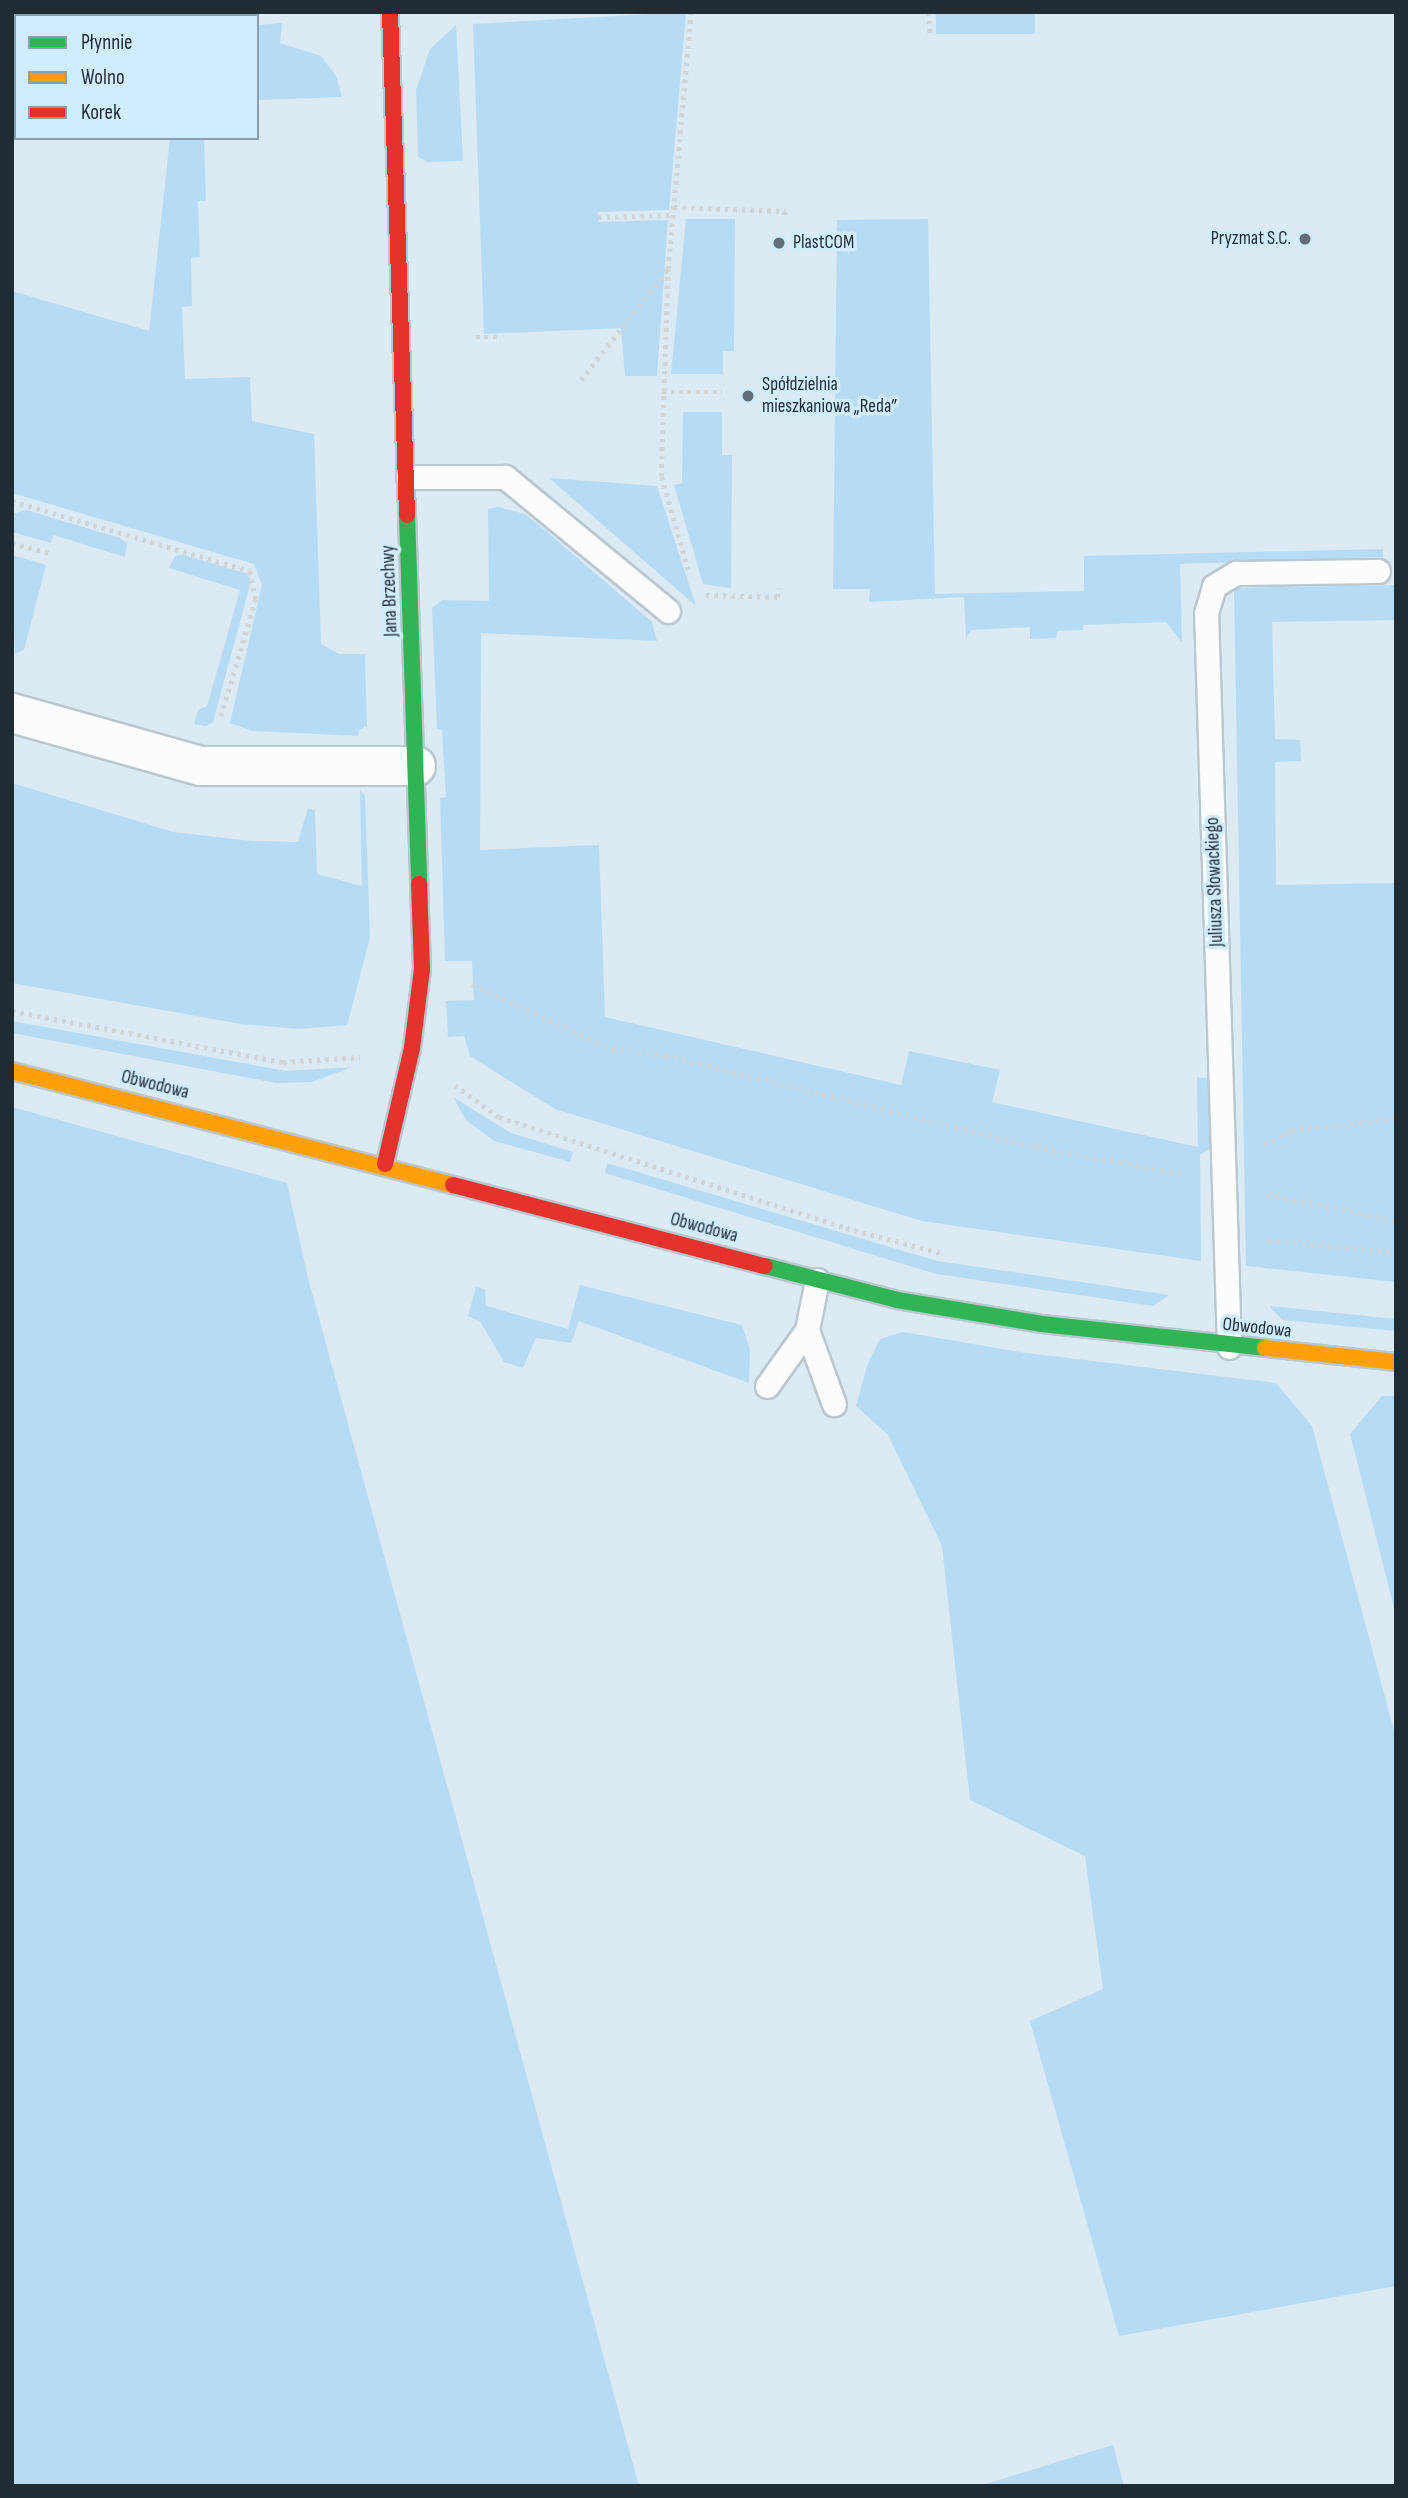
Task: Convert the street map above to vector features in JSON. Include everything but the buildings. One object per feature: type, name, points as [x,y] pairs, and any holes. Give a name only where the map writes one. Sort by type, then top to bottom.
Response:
[{"type":"main road","name":"Jana Brzechwy","points":[[385,1164],[412,1048],[422,969],[408,477],[390,12]]},
{"type":"main road","name":"Obwodowa","points":[[12,1071],[385,1164],[817,1280],[950,1309],[1229,1347],[1396,1363]]},
{"type":"street","points":[[12,713],[200,766],[416,766]]},
{"type":"lane","points":[[408,477],[505,477],[668,611]]},
{"type":"lane","name":"Juliusza Słowackiego","points":[[1229,1347],[1206,613],[1214,586],[1236,573],[1378,571]]},
{"type":"lane","points":[[766,1386],[807,1329],[817,1280]]},
{"type":"lane","points":[[807,1329],[834,1404]]},
{"type":"path","points":[[691,12],[668,270],[661,476],[692,582]]},
{"type":"path","points":[[929,12],[930,34]]},
{"type":"path","points":[[674,207],[785,211],[785,219]]},
{"type":"path","points":[[598,217],[673,215]]},
{"type":"path","points":[[581,380],[668,270]]},
{"type":"path","points":[[476,337],[500,337]]},
{"type":"path","points":[[662,392],[722,392]]},
{"type":"path","points":[[12,501],[250,571],[256,599],[220,722]]},
{"type":"path","points":[[12,543],[53,554]]},
{"type":"path","points":[[695,595],[777,597],[779,588]]},
{"type":"path","points":[[422,969],[482,987],[612,1049],[666,1055],[1035,1147],[1224,1176],[1316,1208],[1396,1221]]},
{"type":"path","points":[[12,1011],[283,1062],[355,1056]]},
{"type":"path","points":[[456,1086],[499,1117],[846,1228],[954,1256]]},
{"type":"path","points":[[1224,1176],[1291,1129],[1396,1118]]},
{"type":"path","points":[[1226,1235],[1396,1252]]},
{"type":"shaded area","points":[[686,12],[669,210],[598,212],[599,222],[668,220],[657,376],[625,376],[621,328],[484,334],[473,24]]},
{"type":"shaded area","points":[[936,12],[1035,12],[1035,34],[936,34]]},
{"type":"shaded area","points":[[282,23],[280,43],[321,56],[336,76],[342,97],[259,100],[259,25]]},
{"type":"shaded area","points":[[456,25],[463,161],[427,162],[418,156],[416,90],[430,49]]},
{"type":"shaded area","points":[[170,140],[204,140],[206,201],[198,201],[200,257],[191,258],[192,306],[182,307],[185,379],[250,377],[252,421],[314,434],[321,644],[339,654],[365,654],[367,726],[359,730],[358,736],[253,731],[230,723],[262,585],[254,564],[12,493],[12,291],[149,331]]},
{"type":"shaded area","points":[[686,219],[735,219],[734,351],[723,351],[723,374],[671,374]]},
{"type":"shaded area","points":[[928,219],[935,594],[1084,591],[1084,556],[1383,549],[1383,557],[1180,564],[1182,642],[1166,622],[1083,625],[1083,630],[1057,631],[1056,638],[1030,639],[1030,627],[971,630],[966,638],[964,597],[869,602],[870,589],[833,589],[837,220]]},
{"type":"shaded area","points":[[683,412],[722,412],[722,455],[732,455],[731,588],[703,584],[674,485],[682,483]]},
{"type":"shaded area","points":[[549,478],[657,486],[696,606]]},
{"type":"shaded area","points":[[498,507],[525,514],[546,531],[652,622],[657,641],[481,633],[480,850],[599,845],[605,1017],[901,1085],[909,1051],[1000,1070],[992,1102],[1198,1147],[1197,1077],[1212,1079],[1212,1147],[1200,1155],[1201,1261],[922,1221],[555,1109],[470,1056],[464,1036],[448,1037],[446,1001],[474,1000],[472,961],[445,961],[440,798],[446,797],[442,730],[437,729],[432,608],[442,600],[489,601],[488,509]]},
{"type":"shaded area","points":[[26,510],[120,538],[127,543],[125,557],[53,535],[51,543],[12,532],[12,514]]},
{"type":"shaded area","points":[[12,555],[46,565],[24,650],[15,654]]},
{"type":"shaded area","points":[[184,555],[248,574],[251,581],[213,722],[206,726],[194,724],[198,710],[207,706],[240,590],[169,568],[175,556]]},
{"type":"shaded area","points":[[1396,585],[1396,620],[1272,622],[1275,739],[1300,740],[1301,761],[1275,762],[1276,885],[1396,883],[1396,1282],[1246,1266],[1234,588]]},
{"type":"shaded area","points":[[12,783],[173,832],[252,841],[298,842],[308,808],[315,810],[317,874],[362,886],[360,790],[365,796],[370,938],[347,1025],[299,1029],[241,1024],[12,983]]},
{"type":"shaded area","points":[[12,1021],[286,1071],[352,1067],[312,1082],[276,1083],[12,1033]]},
{"type":"shaded area","points":[[453,1097],[511,1133],[573,1152],[570,1162],[494,1141],[466,1120]]},
{"type":"shaded area","points":[[12,1107],[287,1183],[308,1278],[639,2486],[12,2486]]},
{"type":"shaded area","points":[[607,1163],[937,1261],[1169,1295],[1153,1306],[936,1274],[605,1173]]},
{"type":"shaded area","points":[[580,1285],[742,1325],[750,1350],[749,1383],[579,1321],[571,1343],[536,1338],[523,1368],[504,1362],[480,1321],[468,1316],[476,1287],[485,1289],[486,1306],[568,1329]]},
{"type":"shaded area","points":[[1269,1306],[1396,1319],[1396,1331],[1282,1320]]},
{"type":"shaded area","points":[[903,1332],[1026,1353],[1276,1383],[1312,1426],[1396,1738],[1396,2286],[1119,2336],[1030,2021],[1103,1989],[1085,1856],[970,1800],[942,1546],[888,1435],[856,1406],[868,1363],[880,1339]]},
{"type":"shaded area","points":[[1382,1396],[1396,1396],[1396,1616],[1350,1434]]},
{"type":"shaded area","points":[[1113,2445],[1124,2486],[979,2486],[1080,2455]]},
{"type":"traffic: fast","points":[[407,515],[419,884]]},
{"type":"traffic: fast","points":[[765,1266],[897,1300],[1042,1324],[1265,1348]]},
{"type":"traffic: slow","points":[[12,1071],[453,1185]]},
{"type":"traffic: slow","points":[[1265,1348],[1396,1362]]},
{"type":"traffic: jam","points":[[390,12],[407,515]]},
{"type":"traffic: jam","points":[[385,1164],[412,1048],[422,969],[419,884]]},
{"type":"traffic: jam","points":[[453,1185],[765,1266]]},
{"type":"place","name":"Pryzmat S.C.","points":[[1305,239]]},
{"type":"place","name":"PlastCOM","points":[[779,243]]},
{"type":"place","name":"Spółdzielnia mieszkaniowa „Reda”","points":[[748,396]]}]
